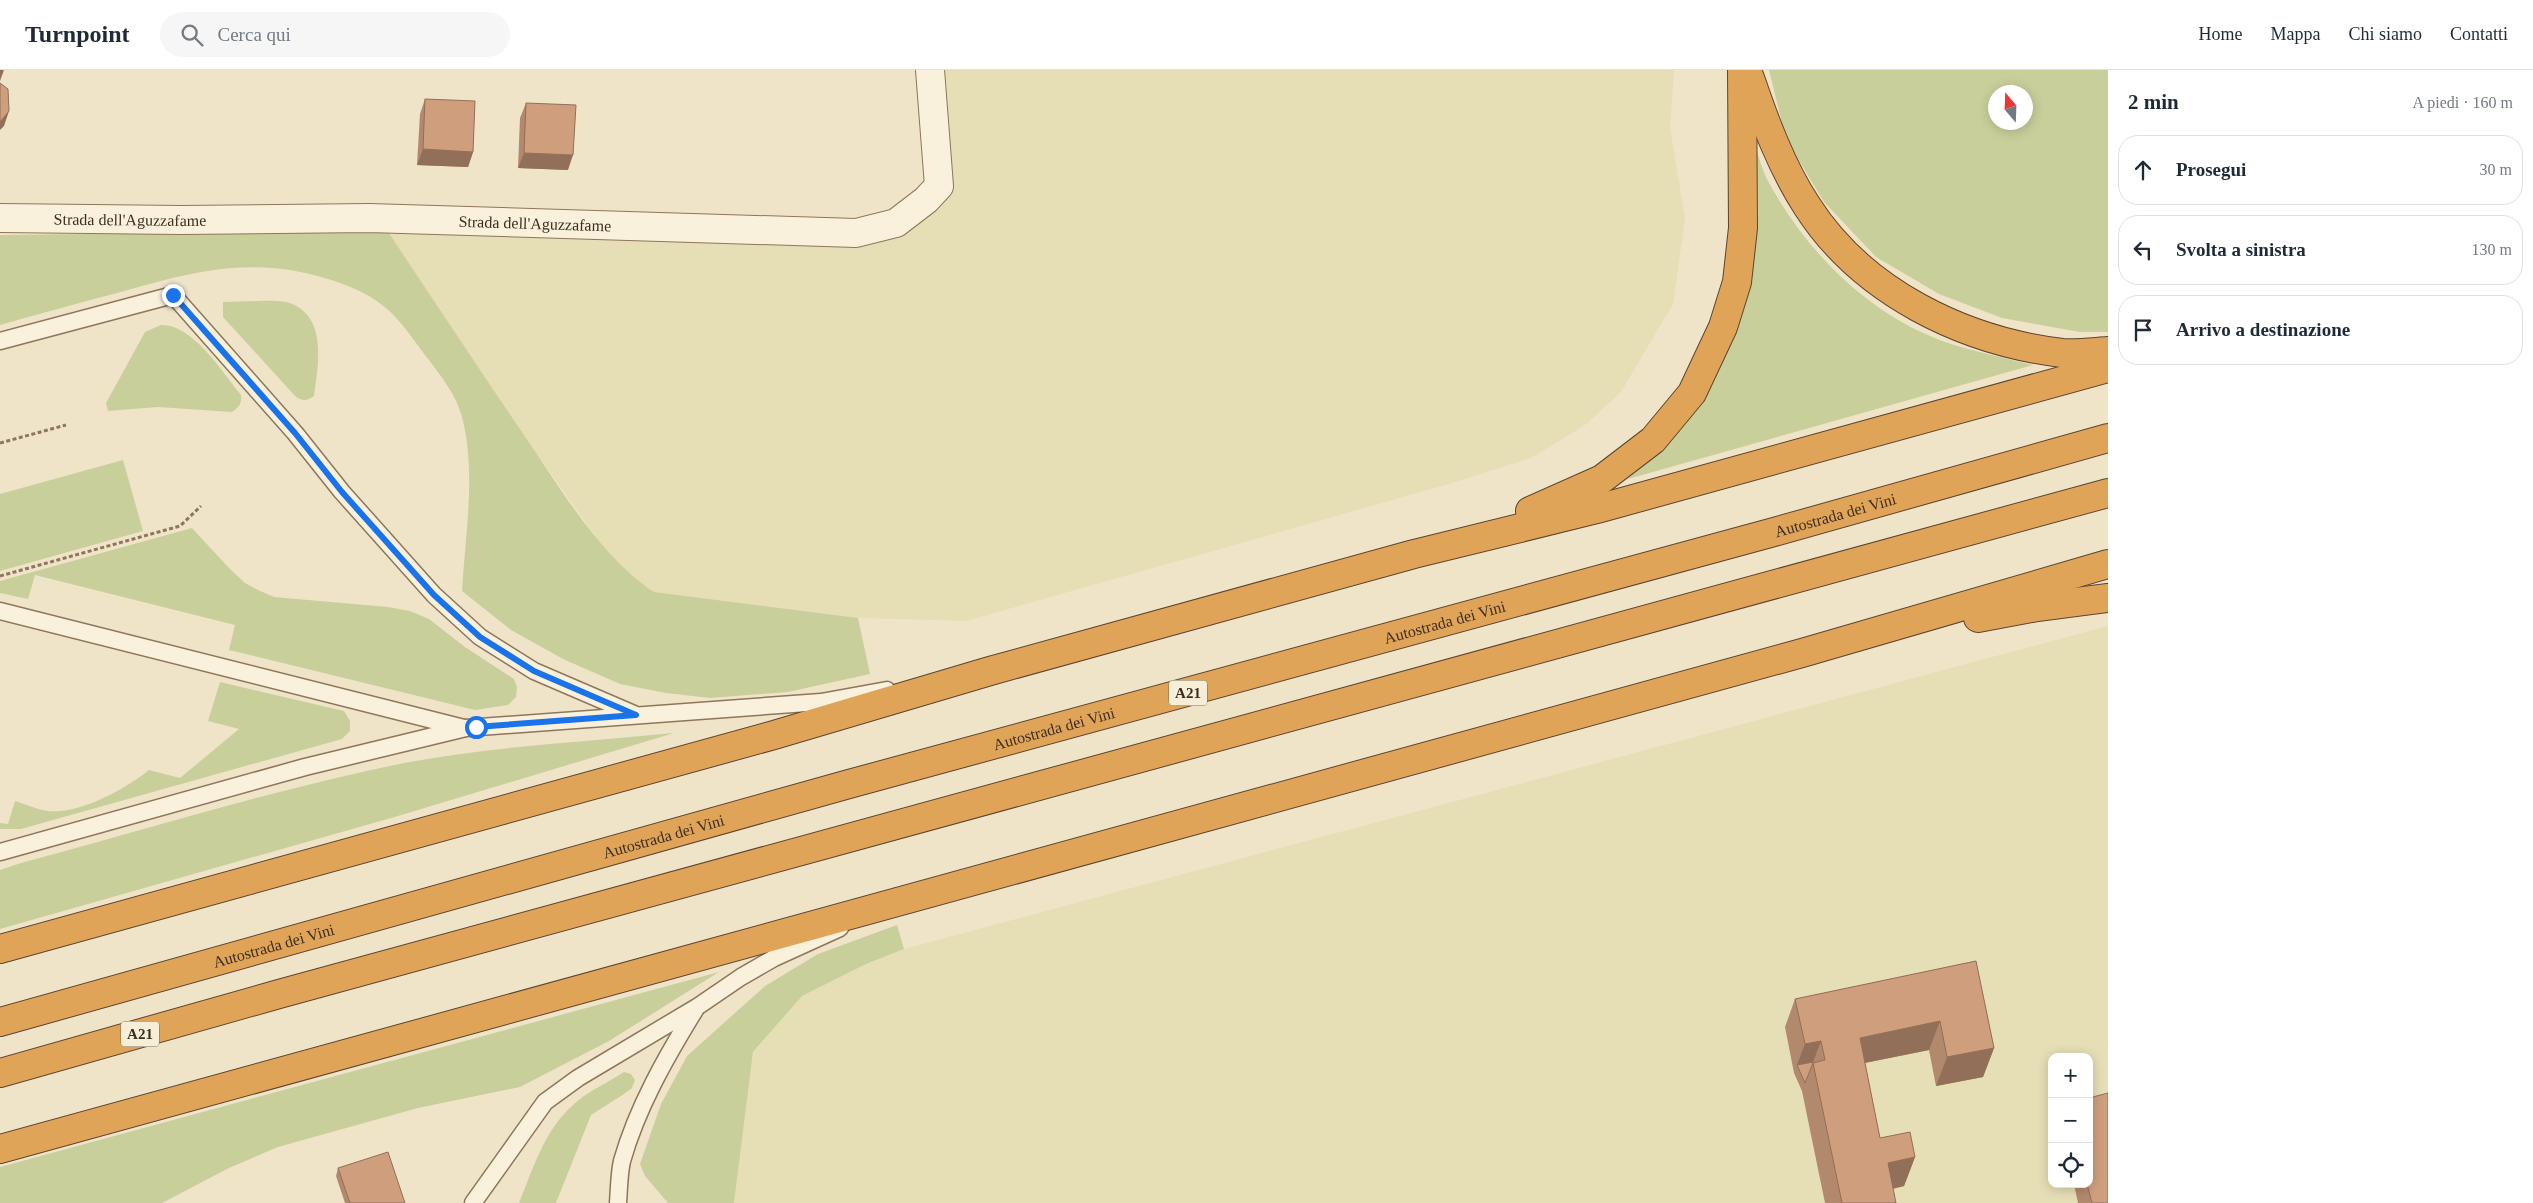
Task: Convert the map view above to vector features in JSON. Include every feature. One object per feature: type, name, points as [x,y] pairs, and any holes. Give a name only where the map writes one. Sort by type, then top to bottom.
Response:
[{"type":"highway","points":[[1414,554],[1548,505],[1602,479],[1653,440],[1692,393],[1723,326],[1737,282],[1743,228],[1742,70]]},
{"type":"highway","points":[[1748,70],[1771,138],[1807,206],[1841,250],[1883,286],[1944,322],[1996,340],[2064,353],[2108,351]]},
{"type":"highway","points":[[0,949],[764,738],[990,671],[1414,554],[1597,508],[2108,368]]},
{"type":"highway","name":"Autostrada dei Vini","points":[[0,1022],[849,784],[1745,540],[2108,438]]},
{"type":"highway","name":"A21","points":[[0,1073],[298,989],[2108,493]]},
{"type":"highway","points":[[0,1149],[1802,653],[2108,564]]},
{"type":"highway","points":[[1802,653],[2037,607],[2108,598]]},
{"type":"street","name":"Strada dell'Aguzzafame","points":[[0,218],[181,220],[369,218],[856,233],[896,223],[926,200],[939,186],[930,70]]},
{"type":"lane","points":[[0,341],[173,295],[295,433],[342,492],[434,595],[480,637],[534,671],[636,715]]},
{"type":"lane","points":[[0,611],[466,728]]},
{"type":"lane","points":[[0,852],[305,767],[466,728],[821,702],[990,671]]},
{"type":"lane","points":[[473,1203],[545,1102],[578,1078],[697,1007],[732,982],[774,958],[892,905]]},
{"type":"lane","points":[[618,1203],[622,1162],[644,1105],[668,1055],[697,1007]]},
{"type":"path","points":[[0,442],[66,425]]},
{"type":"path","points":[[0,576],[180,526],[202,506]]},
{"type":"shaded area","points":[[929,70],[1674,70],[1670,127],[1685,219],[1673,304],[1621,392],[1584,426],[1531,458],[1449,484],[966,621],[858,618],[654,592],[633,578],[606,551],[539,457],[389,233],[857,235],[938,189]]},
{"type":"shaded area","points":[[2108,626],[2108,1203],[734,1203],[753,1053],[802,996],[866,964],[904,949]]},
{"type":"green space","points":[[1769,70],[2108,70],[2108,332],[2080,332],[2002,318],[1939,294],[1876,257],[1824,202],[1786,139]]},
{"type":"green space","points":[[1755,145],[1768,181],[1802,233],[1843,279],[1867,299],[1919,331],[1948,343],[2033,365],[1628,479],[1655,452],[1750,275],[1758,219]]},
{"type":"green space","points":[[389,233],[564,495],[597,539],[634,577],[654,592],[858,618],[870,674],[788,692],[710,698],[666,693],[620,684],[563,659],[511,630],[462,591],[469,463],[463,421],[456,401],[439,373],[397,319],[376,300],[349,286],[300,272],[273,268],[221,269],[171,279],[0,325],[0,235]]},
{"type":"green space","points":[[223,302],[290,303],[302,310],[310,319],[318,344],[317,371],[314,396],[312,398],[305,400],[296,397],[223,317]]},
{"type":"green space","points":[[161,325],[173,327],[184,332],[216,362],[241,395],[239,405],[232,412],[158,407],[108,411],[106,403],[145,332]]},
{"type":"green space","points":[[123,460],[143,531],[0,571],[0,494]]},
{"type":"green space","points":[[192,528],[245,583],[274,597],[388,607],[410,611],[429,619],[465,647],[514,679],[517,687],[516,697],[508,705],[475,710],[229,650],[235,625],[35,575],[28,599],[0,593],[0,581]]},
{"type":"green space","points":[[220,682],[344,711],[350,721],[350,731],[342,739],[21,829],[0,829],[0,823],[8,824],[15,801],[49,811],[62,811],[75,809],[102,799],[128,785],[149,770],[180,778],[239,729],[208,721]]},
{"type":"green space","points":[[674,733],[398,816],[0,929],[0,870],[21,863],[260,797],[404,763],[505,748]]},
{"type":"green space","points":[[897,925],[904,949],[866,964],[802,996],[753,1052],[734,1203],[668,1203],[645,1176],[640,1164],[661,1104],[687,1056],[765,986],[818,954]]},
{"type":"green space","points":[[719,972],[609,1041],[520,1087],[418,1108],[278,1147],[229,1168],[162,1203],[0,1203],[0,1167]]},
{"type":"green space","points":[[624,1072],[631,1074],[635,1080],[632,1088],[591,1115],[556,1203],[519,1203],[540,1151],[562,1116],[584,1096]]},
{"type":"building","points":[[0,83],[8,89],[9,111],[0,122]]},
{"type":"building","points":[[425,99],[475,101],[473,152],[423,149]]},
{"type":"building","points":[[526,103],[576,105],[573,155],[524,153]]},
{"type":"building","points":[[1976,961],[1994,1048],[1947,1057],[1940,1021],[1860,1038],[1880,1138],[1910,1132],[1915,1157],[1888,1163],[1896,1203],[1842,1203],[1813,1063],[1825,1060],[1821,1041],[1805,1044],[1795,999]]},
{"type":"building","points":[[1813,1063],[1805,1083],[1797,1065]]},
{"type":"building","points":[[2108,1093],[2108,1203],[2092,1203],[2088,1188],[2093,1188],[2093,1097]]},
{"type":"building","points":[[388,1152],[405,1203],[350,1203],[338,1168]]},
{"type":"route","points":[[173,295],[295,433],[342,492],[434,595],[480,637],[534,671],[636,715],[476,727]]}]
